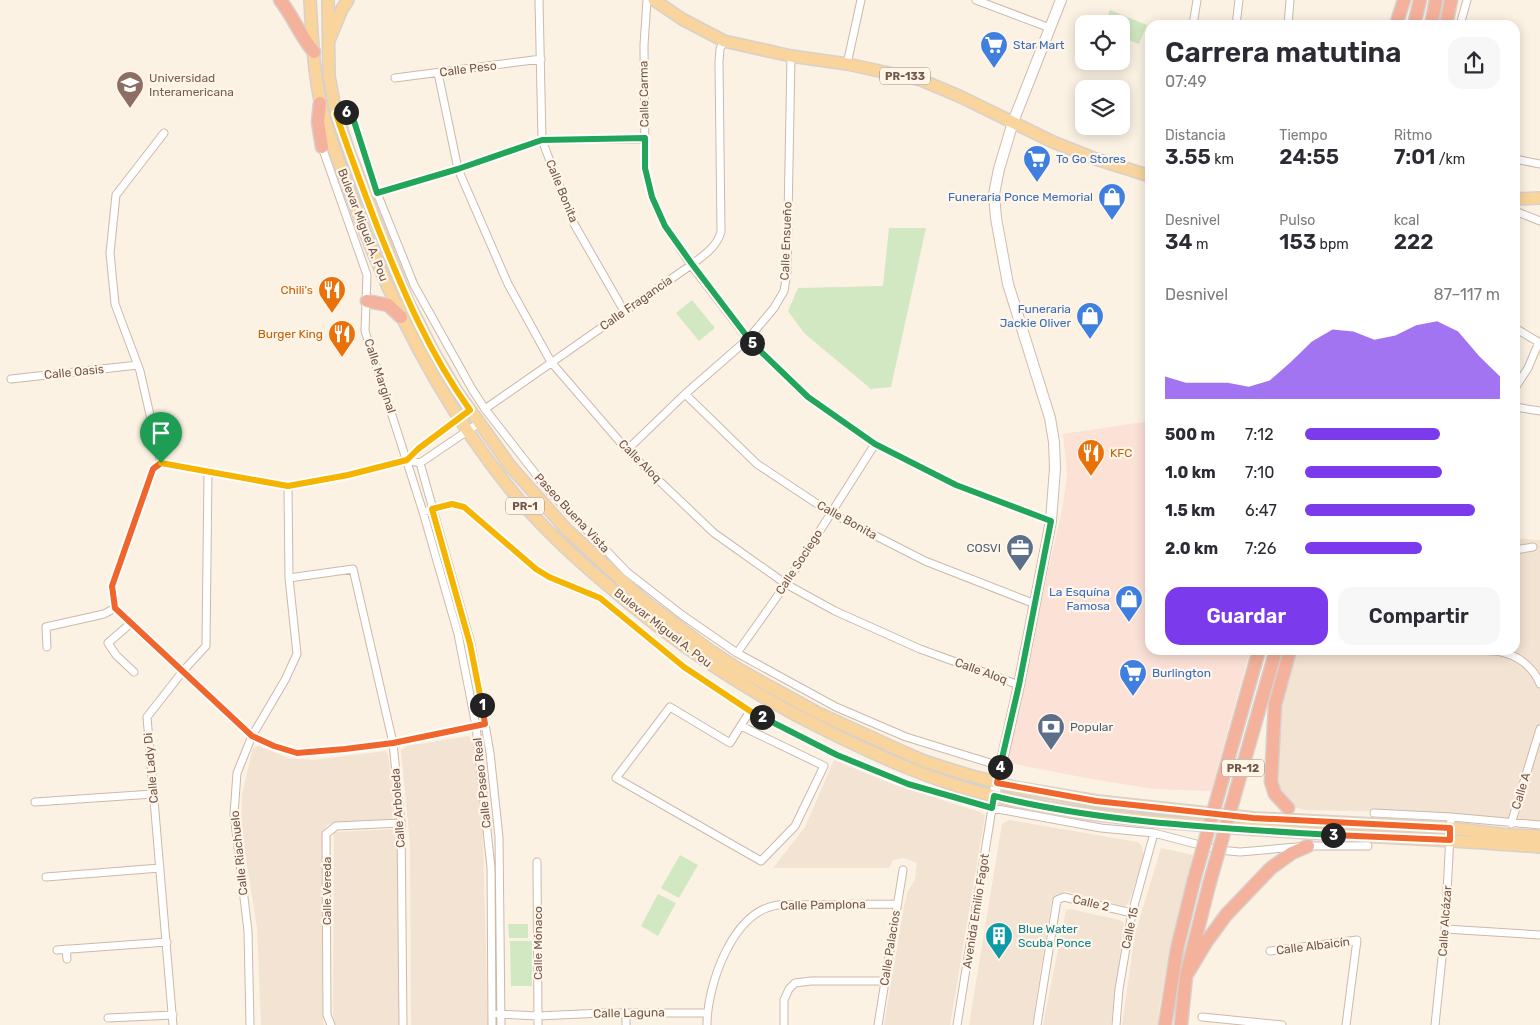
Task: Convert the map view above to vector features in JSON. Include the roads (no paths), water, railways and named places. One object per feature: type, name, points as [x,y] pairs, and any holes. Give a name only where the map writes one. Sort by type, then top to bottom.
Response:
[{"type":"highway","points":[[280,0],[288,10],[304,41],[314,52]]},
{"type":"highway","points":[[1398,20],[1404,0]]},
{"type":"highway","points":[[1415,20],[1420,0]]},
{"type":"highway","points":[[1431,20],[1436,0]]},
{"type":"highway","points":[[1447,20],[1451,0]]},
{"type":"highway","points":[[320,103],[318,122],[322,147]]},
{"type":"highway","points":[[367,301],[388,305],[401,317]]},
{"type":"highway","name":"PR-12","points":[[1166,1025],[1177,950],[1194,880],[1258,655]]},
{"type":"highway","name":"PR-12","points":[[1180,1025],[1186,976],[1209,885],[1275,655]]},
{"type":"highway","points":[[1288,808],[1275,794],[1271,782],[1276,705],[1289,655]]},
{"type":"highway","points":[[1186,976],[1210,936],[1233,908],[1271,868],[1308,846]]},
{"type":"main road","name":"Bulevar Miguel A. Pou","points":[[310,0],[315,75],[320,103],[336,153],[377,263],[401,317],[422,357],[459,417],[516,496],[557,540],[630,605],[681,645],[722,673],[771,702],[868,751],[918,773],[994,796],[1055,810],[1129,819],[1368,838],[1450,828],[1540,847]]},
{"type":"main road","name":"Bulevar Miguel A. Pou","points":[[328,0],[329,76],[336,114],[407,300],[433,351],[456,390],[479,423],[512,467],[566,529],[643,600],[708,649],[740,670],[816,712],[924,761],[997,783],[1096,801],[1253,818],[1450,828],[1509,835],[1540,836]]},
{"type":"main road","points":[[328,44],[342,8],[348,0]]},
{"type":"main road","name":"PR-133","points":[[654,0],[682,19],[724,41],[791,56],[847,64],[921,80],[1053,142],[1096,160],[1145,175]]},
{"type":"main road","points":[[1520,199],[1540,198]]},
{"type":"street","name":"Calle Bonita","points":[[540,0],[542,140],[573,222],[624,311]]},
{"type":"street","name":"Calle Carma","points":[[647,0],[644,45],[645,168],[652,197],[665,226],[748,339],[808,397],[875,444],[956,485],[1051,521]]},
{"type":"street","points":[[847,64],[861,0]]},
{"type":"street","points":[[978,0],[1050,28]]},
{"type":"street","points":[[994,796],[1019,685],[1051,521],[1055,468],[1051,424],[1008,284],[996,218],[994,194],[999,169],[1013,122],[1061,0]]},
{"type":"street","points":[[1194,20],[1197,0]]},
{"type":"street","points":[[1237,20],[1239,0]]},
{"type":"street","points":[[1288,20],[1290,0]]},
{"type":"street","points":[[1461,20],[1467,0]]},
{"type":"street","name":"Calle Fragancia","points":[[484,409],[692,264],[718,242],[721,232],[719,62],[720,49],[724,41]]},
{"type":"street","name":"Calle Ensueño","points":[[627,450],[748,339],[774,308],[784,291],[787,272],[791,56]]},
{"type":"street","name":"Calle Peso","points":[[395,78],[541,60]]},
{"type":"street","name":"Calle Aloq","points":[[438,73],[458,169],[508,284],[552,362],[627,450],[714,533],[786,584],[835,611],[920,649],[1019,685]]},
{"type":"street","name":"Paseo Buena Vista","points":[[336,114],[347,112],[353,118],[377,193],[414,285],[484,409],[549,491],[627,572],[682,615],[737,653],[836,707],[906,737],[1000,766]]},
{"type":"street","points":[[161,463],[138,365],[115,304],[110,253],[116,195],[164,134]]},
{"type":"street","points":[[377,193],[458,169],[542,140],[645,138]]},
{"type":"street","name":"Calle Marginal","points":[[322,147],[367,275],[365,331],[407,460]]},
{"type":"street","points":[[1520,162],[1540,164]]},
{"type":"street","points":[[1520,213],[1540,221]]},
{"type":"street","points":[[1520,331],[1539,342],[1528,368],[1520,380]]},
{"type":"street","name":"Calle Oasis","points":[[10,380],[138,365]]},
{"type":"street","name":"Calle Bonita","points":[[686,394],[758,464],[831,513],[925,561],[1034,604]]},
{"type":"street","points":[[1520,408],[1540,410]]},
{"type":"street","points":[[407,460],[418,449],[470,410]]},
{"type":"street","points":[[479,423],[420,463],[407,460],[348,475],[288,486],[161,463],[153,469],[112,586],[115,608],[252,736],[297,753],[393,743],[485,724]]},
{"type":"street","name":"Calle Sociego","points":[[737,653],[786,584],[875,444]]},
{"type":"street","name":"Calle Paseo Real","points":[[407,460],[458,634],[476,726],[491,868],[492,1025]]},
{"type":"street","name":"Calle Paseo Real","points":[[420,463],[470,644],[490,753],[499,837],[501,1025]]},
{"type":"street","name":"Calle Lady Di","points":[[173,1025],[146,716],[206,646],[208,471]]},
{"type":"street","name":"Calle Riachuelo","points":[[250,1025],[248,931],[234,814],[237,773],[252,736],[298,654],[289,578],[288,486]]},
{"type":"street","points":[[423,512],[452,504],[464,507],[536,569],[600,598],[684,667],[750,711],[837,755],[908,784],[992,808],[1101,828],[1154,832],[1219,850],[1240,852],[1308,846],[1368,846]]},
{"type":"street","points":[[1520,549],[1533,547]]},
{"type":"street","name":"Calle Arboleda","points":[[289,578],[353,569],[393,743],[401,823],[403,1025]]},
{"type":"street","points":[[47,647],[46,627],[104,614],[115,608]]},
{"type":"street","points":[[131,623],[108,643],[116,655],[134,672]]},
{"type":"street","points":[[1509,655],[1524,662],[1540,684]]},
{"type":"street","points":[[742,726],[824,766],[795,826],[761,861],[616,778],[670,707],[730,743],[750,711]]},
{"type":"street","name":"Calle A","points":[[1511,824],[1540,729]]},
{"type":"street","points":[[35,802],[153,794]]},
{"type":"street","name":"Avenida Emilio Fagot","points":[[957,1025],[994,796]]},
{"type":"street","points":[[1374,813],[1450,828],[1511,824],[1540,825]]},
{"type":"street","name":"Calle Vereda","points":[[330,1025],[327,1015],[326,834],[336,826],[401,823]]},
{"type":"street","name":"Calle Alcázar","points":[[1435,1025],[1445,929],[1450,828]]},
{"type":"street","name":"Calle 15","points":[[1116,1025],[1119,989],[1132,913],[1154,832]]},
{"type":"street","name":"Calle Mónaco","points":[[537,862],[538,1025]]},
{"type":"street","points":[[46,877],[160,868]]},
{"type":"street","name":"Calle Palacios","points":[[878,1025],[903,870]]},
{"type":"street","name":"Calle 2","points":[[1037,1025],[1057,900],[1064,897],[1132,913]]},
{"type":"street","name":"Calle Pamplona","points":[[707,1025],[707,1013],[716,974],[730,945],[744,924],[762,910],[778,904],[897,904]]},
{"type":"street","points":[[1445,929],[1540,935]]},
{"type":"street","name":"Calle Albaicín","points":[[1270,951],[1357,940],[1346,1025]]},
{"type":"street","points":[[57,950],[167,942]]},
{"type":"street","points":[[66,949],[67,959]]},
{"type":"street","points":[[784,1025],[784,1000],[789,989],[795,984],[811,981],[885,981]]},
{"type":"street","points":[[626,1013],[626,1025]]},
{"type":"street","name":"Calle Laguna","points":[[492,1015],[707,1013]]},
{"type":"street","points":[[108,1018],[120,1021],[173,1015]]},
{"type":"street","points":[[1202,1017],[1282,1025]]},
{"type":"place","name":"Star Mart","points":[[994,69]]},
{"type":"place","name":"Universidad Interamericana","points":[[130,109]]},
{"type":"place","name":"To Go Stores","points":[[1037,183]]},
{"type":"place","name":"Funeraria Ponce Memorial","points":[[1112,221]]},
{"type":"place","name":"Chili's","points":[[332,314]]},
{"type":"place","name":"Funeraria Jackie Oliver","points":[[1090,340]]},
{"type":"place","name":"Burger King","points":[[342,358]]},
{"type":"place","name":"KFC","points":[[1091,477]]},
{"type":"place","name":"COSVI","points":[[1020,572]]},
{"type":"place","name":"La Esquína Famosa","points":[[1129,623]]},
{"type":"place","name":"Burlington","points":[[1133,697]]},
{"type":"place","name":"Popular","points":[[1051,751]]},
{"type":"place","name":"Blue Water Scuba Ponce","points":[[999,960]]}]
